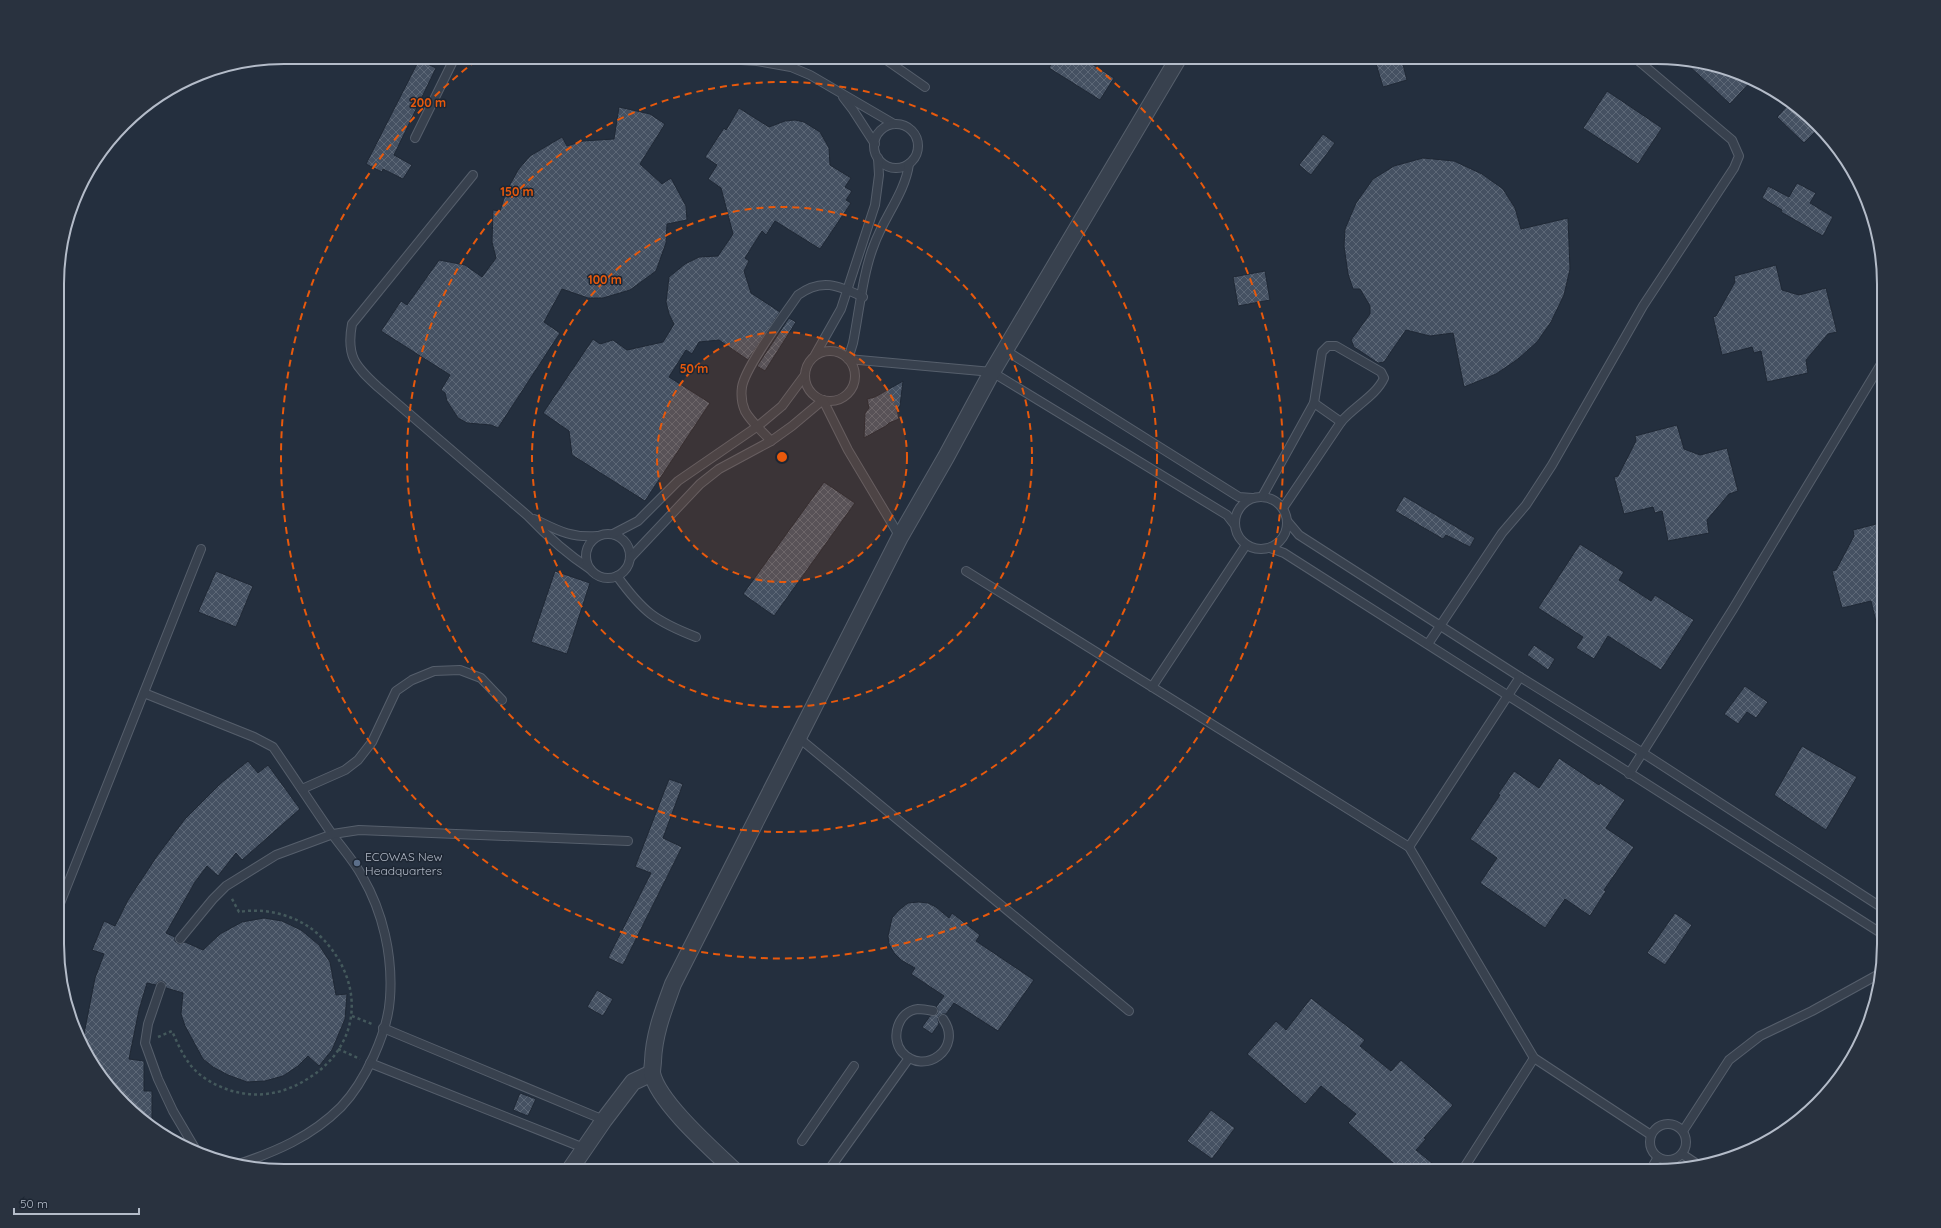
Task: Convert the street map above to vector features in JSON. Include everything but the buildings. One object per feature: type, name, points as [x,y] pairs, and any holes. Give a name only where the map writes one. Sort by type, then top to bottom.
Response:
[{"type":"street","points":[[728,1164],[683,1120],[664,1095],[652,1073],[654,1046],[658,1023],[673,984],[900,537],[946,457],[992,372],[1175,64]]},
{"type":"street","points":[[574,1164],[633,1082],[652,1073]]},
{"type":"lane","points":[[414,138],[451,64]]},
{"type":"lane","points":[[774,64],[791,67],[810,75],[840,94],[888,119],[894,124]]},
{"type":"lane","points":[[892,64],[925,87]]},
{"type":"lane","points":[[1428,644],[1502,533],[1526,505],[1552,465],[1644,306],[1734,168],[1738,156],[1732,140],[1642,64]]},
{"type":"lane","points":[[840,94],[853,110],[875,144],[879,175],[875,204],[847,289],[836,320],[815,356],[806,368],[806,383],[809,390],[823,400],[848,450],[900,537]]},
{"type":"lane","points":[[473,175],[352,324],[349,342],[352,357],[362,372],[528,516],[558,545],[602,578],[617,576],[624,572],[630,558],[700,484],[719,470],[771,441],[803,418],[823,400],[838,399],[851,389],[854,373],[848,359],[853,343],[873,246],[881,227],[904,185],[909,164],[918,152],[917,138],[908,127],[902,124],[887,126],[881,130],[875,144]]},
{"type":"lane","points":[[878,158],[888,166],[903,167],[909,164]]},
{"type":"lane","points":[[771,441],[746,411],[743,401],[742,386],[753,363],[798,295],[807,288],[819,284],[830,285],[847,289],[862,297]]},
{"type":"lane","points":[[1262,497],[1314,403],[1322,352],[1328,346],[1336,346],[1381,372],[1384,378],[1381,385],[1348,413],[1341,422],[1283,508]]},
{"type":"lane","points":[[1006,350],[1239,497],[1262,497],[1276,501],[1283,508],[1288,522],[1300,535],[1520,677],[1643,753],[1877,904]]},
{"type":"lane","points":[[815,356],[829,351],[836,351],[848,359],[992,372],[1226,515],[1234,524],[1238,536],[1246,545],[1262,550],[1270,548],[1283,538],[1287,530],[1288,522]]},
{"type":"lane","points":[[1629,774],[1773,544],[1877,371]]},
{"type":"lane","points":[[613,534],[638,521],[678,481],[758,426],[782,406],[805,375]]},
{"type":"lane","points":[[1314,403],[1341,422]]},
{"type":"lane","points":[[1234,524],[1239,508],[1252,498]]},
{"type":"lane","points":[[528,516],[560,532],[580,537],[597,536],[608,533],[613,534],[624,540],[630,552],[630,558]]},
{"type":"lane","points":[[590,569],[586,562],[587,547],[597,536]]},
{"type":"lane","points":[[1152,687],[1246,545]]},
{"type":"lane","points":[[1270,548],[1284,553],[1877,931]]},
{"type":"lane","points":[[64,893],[201,549]]},
{"type":"lane","points":[[966,571],[1409,848],[1534,1058],[1651,1134]]},
{"type":"lane","points":[[617,576],[636,602],[646,611],[668,626],[696,637]]},
{"type":"lane","points":[[302,789],[345,770],[358,760],[372,742],[396,691],[412,680],[434,671],[460,670],[481,678],[502,700]]},
{"type":"lane","points":[[1409,848],[1520,677]]},
{"type":"lane","points":[[144,693],[254,737],[273,747],[362,875],[384,927],[389,965],[390,999],[383,1028],[370,1063],[356,1087],[341,1106],[319,1126],[289,1145],[248,1161]]},
{"type":"lane","points":[[799,738],[1129,1011]]},
{"type":"lane","points":[[180,939],[212,899],[226,886],[276,855],[333,834],[359,830],[628,841]]},
{"type":"lane","points":[[1683,1131],[1728,1060],[1760,1036],[1812,1011],[1874,977]]},
{"type":"lane","points":[[161,986],[148,1024],[145,1043],[158,1079],[173,1111],[192,1143]]},
{"type":"lane","points":[[933,1011],[917,1009],[902,1018],[896,1035],[897,1044],[908,1058],[925,1062],[934,1059],[941,1054],[946,1048],[949,1040],[949,1031],[943,1019]]},
{"type":"lane","points":[[383,1028],[604,1120]]},
{"type":"lane","points":[[833,1164],[908,1058]]},
{"type":"lane","points":[[1466,1164],[1534,1058]]},
{"type":"lane","points":[[370,1063],[584,1148]]},
{"type":"lane","points":[[802,1141],[854,1066]]},
{"type":"lane","points":[[1666,1124],[1673,1124],[1683,1131],[1687,1143],[1682,1154],[1677,1158],[1670,1160],[1658,1157],[1651,1147],[1651,1134],[1660,1126],[1666,1124]]},
{"type":"lane","points":[[1682,1154],[1693,1161]]},
{"type":"lane","points":[[1654,1164],[1658,1157]]},
{"type":"path","points":[[145,1043],[172,1031],[189,1064],[203,1077],[220,1087],[242,1094],[257,1095],[278,1093],[295,1087],[316,1074],[330,1061],[349,1029],[352,1016],[350,984],[343,965],[331,947],[316,932],[287,916],[261,911],[238,912],[226,886]]},
{"type":"path","points":[[352,1016],[374,1024]]},
{"type":"path","points":[[338,1049],[360,1059]]},
{"type":"place","name":"ECOWAS New Headquarters","points":[[357,863]]}]
